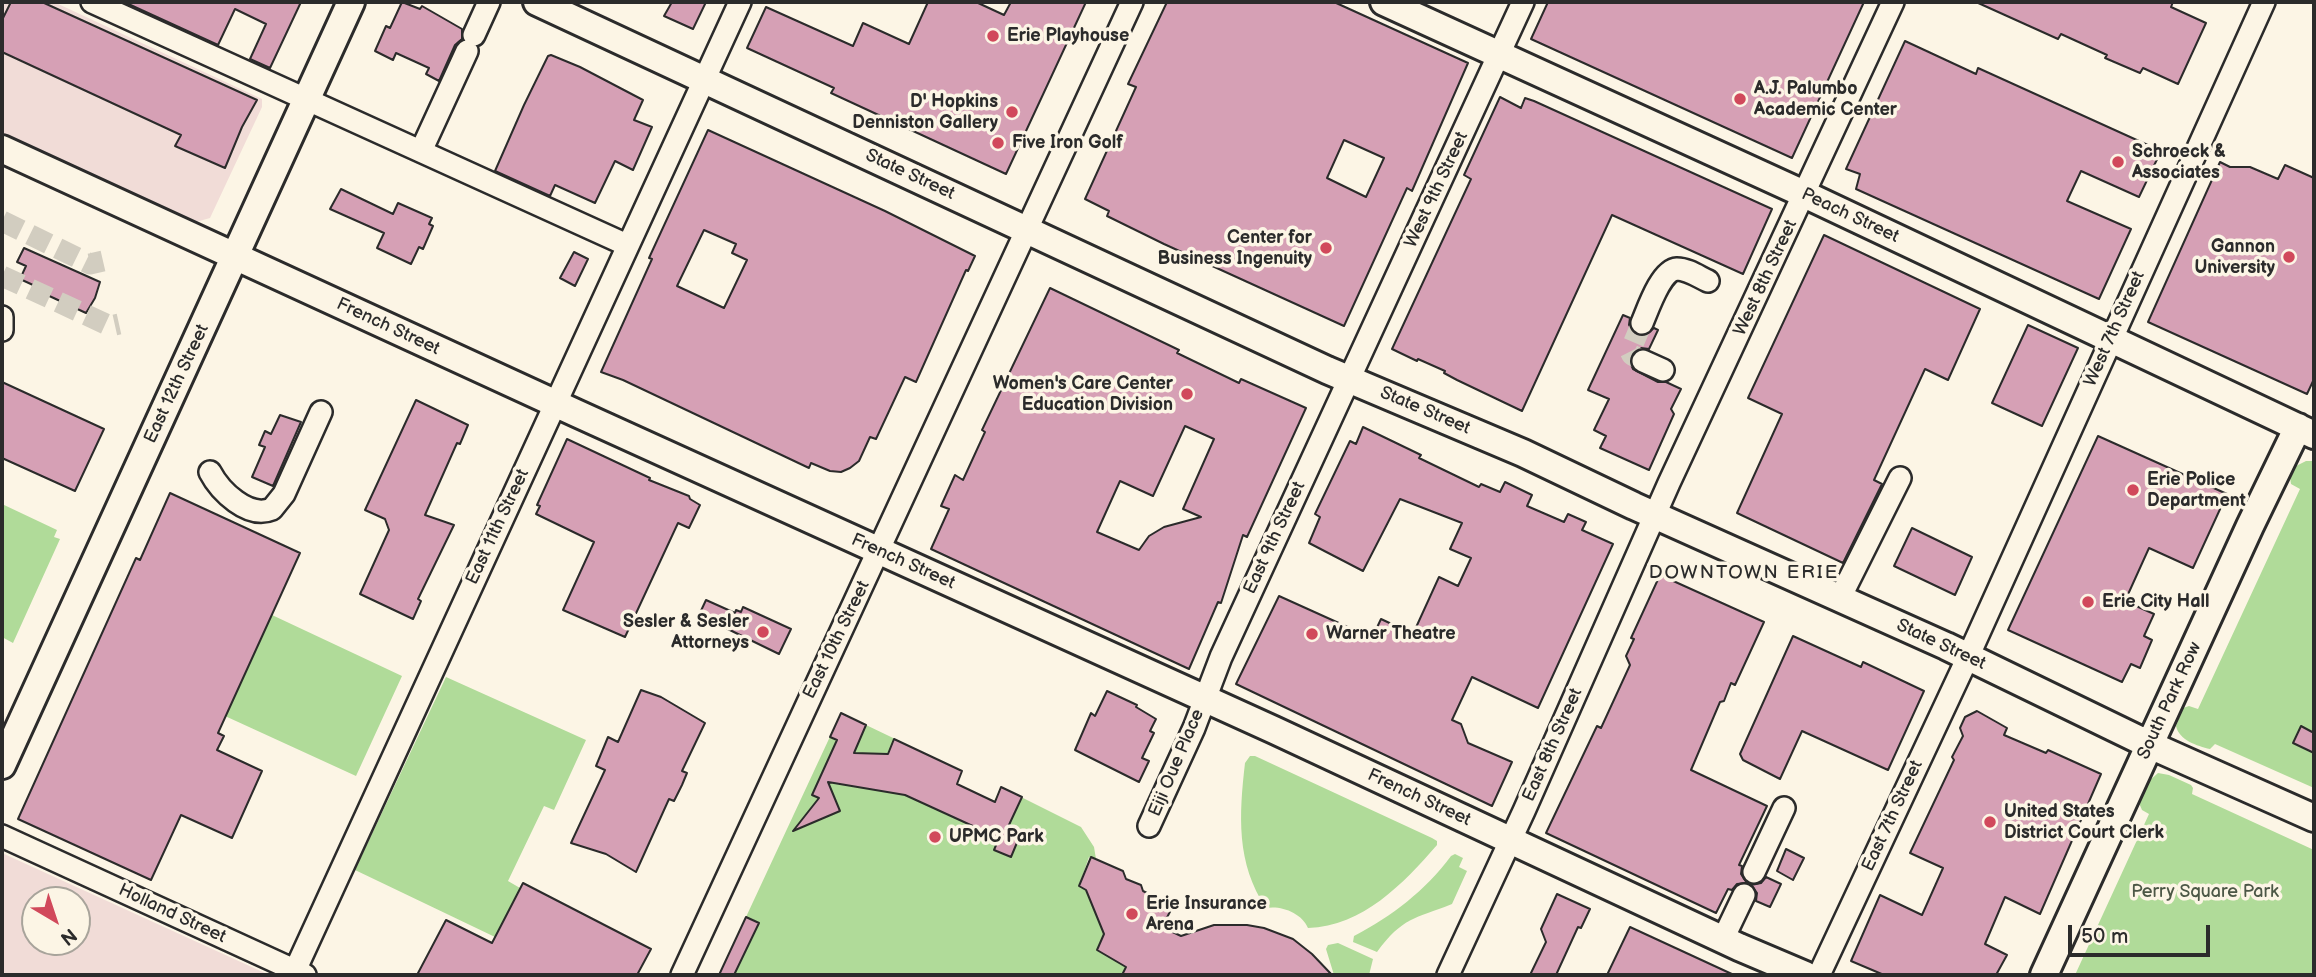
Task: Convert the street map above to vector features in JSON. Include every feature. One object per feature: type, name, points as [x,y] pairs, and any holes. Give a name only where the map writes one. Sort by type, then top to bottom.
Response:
[{"type":"main road","name":"East 12th Street","points":[[2,765],[351,2]]},
{"type":"main road","name":"State Street","points":[[537,2],[1350,379],[1523,453],[1968,657],[2150,745],[2314,818]]},
{"type":"main road","name":"Peach Street","points":[[1384,2],[1804,194],[2306,431]]},
{"type":"main road","name":"French Street","points":[[2,149],[1805,975]]},
{"type":"main road","name":"South Park Row","points":[[2044,975],[2250,526],[2306,431]]},
{"type":"street","points":[[92,2],[627,245]]},
{"type":"street","points":[[421,151],[489,2]]},
{"type":"street","name":"East 11th Street","points":[[298,974],[627,245],[740,2]]},
{"type":"street","name":"East 10th Street","points":[[682,975],[1132,2]]},
{"type":"street","name":"West 9th Street","points":[[1350,379],[1523,2]]},
{"type":"street","name":"West 8th Street","points":[[1655,515],[1893,2]]},
{"type":"street","name":"West 7th Street","points":[[1968,657],[2264,2]]},
{"type":"street","points":[[1642,323],[1664,276],[1672,270],[1685,271],[1708,282]]},
{"type":"street","points":[[2,317],[2,330]]},
{"type":"street","points":[[1643,361],[1663,370]]},
{"type":"street","name":"East 9th Street","points":[[1205,699],[1221,657],[1350,379]]},
{"type":"street","points":[[210,472],[221,490],[233,500],[259,511],[272,509],[284,494],[321,412]]},
{"type":"street","points":[[1840,598],[1900,478]]},
{"type":"street","name":"East 8th Street","points":[[1448,975],[1655,515]]},
{"type":"street","name":"East 7th Street","points":[[1819,975],[1968,657]]},
{"type":"street","name":"Eiji Oue Place","points":[[1149,826],[1205,699]]},
{"type":"street","points":[[1754,872],[1784,808]]},
{"type":"street","name":"Holland Street","points":[[2,836],[298,974]]},
{"type":"street","points":[[1723,939],[1744,895]]},
{"type":"shaded area","points":[[2,2],[54,2],[262,99],[262,107],[210,218],[196,222],[2,133]]},
{"type":"shaded area","points":[[2,853],[74,886],[21,886],[21,956],[91,956],[91,894],[267,975],[2,975]]},
{"type":"green space","points":[[2306,461],[2314,461],[2314,788],[2215,744],[2210,749],[2194,744],[2181,735],[2176,726],[2183,708],[2189,706],[2198,709],[2300,489],[2291,484],[2290,477],[2296,466]]},
{"type":"green space","points":[[2,504],[57,530],[54,537],[60,539],[13,643],[2,637]]},
{"type":"green space","points":[[272,615],[402,676],[356,776],[225,716]]},
{"type":"green space","points":[[446,677],[586,740],[554,810],[544,806],[508,881],[520,888],[495,937],[355,870]]},
{"type":"green space","name":"UPMC Park","points":[[841,713],[962,771],[957,784],[994,801],[1001,787],[1081,827],[1094,847],[1096,859],[1089,857],[1079,886],[1086,890],[1104,934],[1097,950],[1126,967],[1122,975],[719,975]]},
{"type":"green space","points":[[1250,756],[1432,838],[1437,841],[1437,845],[1396,888],[1364,911],[1347,920],[1308,928],[1301,918],[1290,911],[1266,908],[1249,874],[1241,820],[1245,763]]},
{"type":"green space","name":"Perry Square Park","points":[[2158,773],[2191,785],[2192,794],[2314,850],[2314,975],[2075,975],[2149,814],[2142,810],[2139,803],[2149,781]]},
{"type":"green space","points":[[1455,854],[1463,858],[1459,867],[1467,871],[1452,904],[1402,925],[1377,952],[1353,942],[1354,936],[1395,911],[1419,891]]},
{"type":"green space","points":[[1338,943],[1373,959],[1369,975],[1334,975],[1326,949],[1328,945]]},
{"type":"building","points":[[11,2],[42,2],[257,100],[225,168],[175,146],[181,135],[2,52],[2,20]]},
{"type":"building","points":[[124,2],[301,2],[270,68],[250,59],[266,24],[235,9],[218,45]]},
{"type":"building","points":[[402,2],[420,9],[422,6],[462,29],[462,39],[455,45],[439,81],[426,74],[429,68],[396,53],[393,60],[375,51],[386,26],[390,28]]},
{"type":"building","points":[[672,2],[706,2],[693,29],[664,16]]},
{"type":"building","points":[[928,2],[976,2],[1004,15],[1011,2],[1086,2],[1006,174],[831,93],[834,88],[747,48],[766,7],[853,46],[863,23],[909,44]]},
{"type":"building","points":[[1167,2],[1334,2],[1468,63],[1412,191],[1407,188],[1344,326],[1164,244],[1107,216],[1109,211],[1085,199],[1136,87],[1128,84]],"holes":[[[1344,140],[1384,158],[1366,197],[1327,178]]]},
{"type":"building","name":"A.J. Palumbo Academic Center","points":[[1548,2],[1864,2],[1792,158],[1531,39]]},
{"type":"building","points":[[1976,2],[2173,2],[2171,7],[2206,23],[2178,84],[2143,68],[2140,73],[2061,34],[2058,39]]},
{"type":"building","points":[[1905,41],[1976,74],[1978,68],[2161,151],[2139,197],[2081,171],[2067,201],[2131,229],[2099,299],[1856,189],[1860,174],[1846,169]]},
{"type":"building","points":[[551,55],[643,100],[634,120],[652,127],[633,170],[615,161],[595,203],[555,185],[550,196],[495,171],[524,105],[548,56]]},
{"type":"building","points":[[1500,97],[1521,108],[1525,98],[1534,101],[1772,209],[1743,274],[1612,215],[1522,411],[1457,380],[1444,373],[1445,371],[1392,349],[1471,179],[1464,175]]},
{"type":"building","points":[[708,130],[885,211],[975,256],[968,271],[966,270],[916,382],[905,377],[876,439],[870,437],[859,461],[841,472],[830,471],[811,463],[809,468],[601,372],[652,259],[649,258]],"holes":[[[704,230],[736,244],[732,253],[747,260],[724,308],[677,286]]]},
{"type":"building","points":[[2220,162],[2230,167],[2250,167],[2278,179],[2285,165],[2314,178],[2314,379],[2307,394],[2148,322]]},
{"type":"building","points":[[341,189],[393,214],[398,203],[432,218],[429,224],[433,226],[423,249],[419,247],[411,264],[377,248],[384,233],[330,209]]},
{"type":"building","points":[[1824,235],[1980,309],[1948,380],[1925,369],[1874,480],[1882,484],[1843,563],[1737,513],[1782,414],[1748,398]]},
{"type":"building","points":[[24,248],[100,282],[86,313],[20,279],[26,266],[17,262]]},
{"type":"building","points":[[574,252],[588,259],[575,286],[560,278]]},
{"type":"building","points":[[1050,288],[1179,350],[1177,353],[1239,383],[1241,379],[1306,408],[1247,537],[1243,535],[1221,603],[1218,602],[1189,669],[931,549],[949,509],[941,506],[955,475],[963,480],[985,432],[982,430]],"holes":[[[1185,426],[1214,439],[1183,509],[1201,517],[1164,527],[1149,536],[1139,550],[1097,532],[1120,481],[1153,496]]]},
{"type":"building","points":[[1623,315],[1630,318],[1629,325],[1636,335],[1644,336],[1654,328],[1658,330],[1649,349],[1641,348],[1631,355],[1633,369],[1658,382],[1666,382],[1681,389],[1671,409],[1674,414],[1649,470],[1600,448],[1606,436],[1594,430],[1609,399],[1588,390]]},
{"type":"building","points":[[2028,325],[2078,348],[2042,426],[1992,403]]},
{"type":"building","points":[[2,382],[104,429],[75,491],[2,458]]},
{"type":"building","points":[[416,400],[468,425],[460,444],[457,443],[425,515],[454,525],[418,599],[421,601],[413,619],[360,594],[389,530],[385,519],[365,510]]},
{"type":"building","points":[[280,415],[301,422],[273,486],[252,477],[265,447],[259,445],[265,431],[271,434]]},
{"type":"building","points":[[1363,427],[1479,487],[1481,484],[1500,492],[1505,482],[1532,495],[1527,506],[1564,522],[1568,514],[1586,522],[1582,530],[1613,544],[1538,708],[1472,677],[1452,720],[1461,724],[1468,743],[1512,762],[1492,806],[1236,684],[1279,596],[1372,638],[1381,619],[1413,634],[1439,577],[1458,586],[1471,558],[1450,549],[1462,523],[1400,499],[1363,571],[1309,543],[1320,517],[1315,514],[1350,441],[1356,444]]},
{"type":"building","points":[[2098,436],[2227,494],[2193,568],[2149,548],[2125,601],[2154,614],[2144,636],[2152,640],[2140,668],[2131,664],[2122,682],[2008,630]]},
{"type":"building","points":[[567,439],[650,478],[649,480],[689,496],[700,505],[689,528],[678,523],[625,637],[563,610],[594,542],[536,514],[540,506],[537,505]]},
{"type":"building","points":[[170,493],[300,553],[218,733],[224,736],[217,750],[262,771],[232,838],[181,815],[151,880],[18,819],[136,558],[140,560]]},
{"type":"building","points":[[1912,528],[1972,557],[1955,595],[1894,566]]},
{"type":"building","points":[[1660,575],[1764,622],[1735,685],[1731,683],[1724,701],[1720,702],[1691,770],[1767,806],[1739,865],[1742,866],[1741,874],[1747,883],[1737,884],[1732,890],[1728,889],[1716,913],[1546,833],[1597,726],[1601,728],[1630,665],[1626,656],[1634,639],[1631,638]]},
{"type":"building","points":[[706,600],[735,613],[736,610],[741,612],[743,607],[791,629],[779,654],[699,615]]},
{"type":"building","points":[[1793,636],[1861,667],[1863,662],[1924,691],[1888,770],[1802,731],[1780,779],[1743,760],[1740,754]]},
{"type":"building","points":[[641,690],[661,697],[705,723],[682,771],[687,773],[682,785],[674,801],[669,799],[636,872],[606,854],[571,843],[605,770],[596,766],[608,737],[618,742]]},
{"type":"building","points":[[1107,691],[1137,705],[1136,707],[1156,719],[1150,731],[1154,733],[1142,758],[1149,761],[1139,782],[1075,750],[1091,713],[1095,716]]},
{"type":"building","points":[[1977,711],[2007,728],[2004,735],[2046,753],[2048,750],[2101,774],[2040,914],[2005,897],[1985,944],[2007,955],[1996,975],[1884,975],[1851,961],[1880,895],[1922,915],[1943,868],[1910,853],[1954,760],[1952,757],[1963,736],[1960,728],[1965,717]]},
{"type":"building","points":[[841,713],[866,725],[854,753],[888,754],[894,739],[962,771],[957,784],[995,802],[1001,787],[1022,797],[1008,827],[1021,833],[1011,857],[994,850],[999,838],[905,795],[828,782],[840,811],[793,831],[819,798],[812,795],[837,740],[830,737]]},
{"type":"building","points":[[2301,726],[2314,733],[2314,753],[2293,743]]},
{"type":"building","points":[[1786,849],[1804,858],[1793,880],[1777,871]]},
{"type":"building","name":"Erie Insurance Arena","points":[[1091,857],[1123,871],[1126,879],[1141,885],[1143,891],[1173,906],[1162,927],[1181,936],[1214,925],[1264,928],[1293,939],[1332,975],[1122,975],[1126,967],[1097,950],[1104,934],[1086,890],[1079,886]]},
{"type":"building","points":[[1766,877],[1781,884],[1770,907],[1756,901],[1757,893],[1751,885],[1761,883]]},
{"type":"building","points":[[523,883],[651,949],[637,975],[417,975],[446,920],[492,943]]},
{"type":"building","points":[[1557,894],[1590,909],[1581,928],[1578,927],[1556,975],[1530,975],[1546,942],[1541,929]]},
{"type":"building","points":[[746,917],[759,923],[734,975],[719,975]]},
{"type":"building","points":[[1630,927],[1734,975],[1607,975]]},
{"type":"tunnel","points":[[2,221],[90,264],[103,261]]},
{"type":"tunnel","points":[[2,276],[110,326],[119,324]]},
{"type":"tunnel","points":[[1642,323],[1630,351],[1643,361]]},
{"type":"place","name":"Erie Playhouse","points":[[993,36]]},
{"type":"place","name":"A.J. Palumbo Academic Center","points":[[1740,99]]},
{"type":"place","name":"D' Hopkins Denniston Gallery","points":[[1012,112]]},
{"type":"place","name":"Five Iron Golf","points":[[998,143]]},
{"type":"place","name":"Schroeck & Associates","points":[[2118,162]]},
{"type":"place","name":"Center for Business Ingenuity","points":[[1326,248]]},
{"type":"place","name":"Gannon University","points":[[2289,257]]},
{"type":"place","name":"Women's Care Center Education Division","points":[[1187,394]]},
{"type":"place","name":"Erie Police Department","points":[[2133,490]]},
{"type":"place","name":"Erie City Hall","points":[[2088,602]]},
{"type":"place","name":"Sesler & Sesler Attorneys","points":[[763,632]]},
{"type":"place","name":"Warner Theatre","points":[[1312,634]]},
{"type":"place","name":"United States District Court Clerk","points":[[1990,822]]},
{"type":"place","name":"UPMC Park","points":[[935,837]]},
{"type":"place","name":"Erie Insurance Arena","points":[[1132,914]]},
{"type":"district","name":"DOWNTOWN ERIE","points":[[1744,573]]}]
